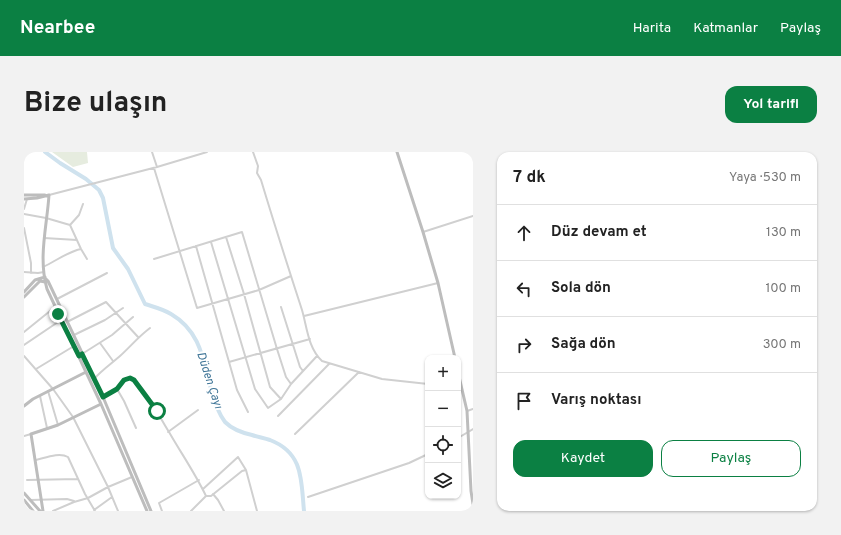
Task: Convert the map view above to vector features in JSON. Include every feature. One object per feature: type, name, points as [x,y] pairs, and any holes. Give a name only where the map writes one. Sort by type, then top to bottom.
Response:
[{"type":"main road","points":[[397,152],[424,232],[438,283],[454,355]]},
{"type":"main road","points":[[24,195],[49,195]]},
{"type":"main road","points":[[26,199],[42,198],[49,195]]},
{"type":"main road","points":[[49,195],[44,238],[43,267],[45,279],[55,307],[101,404],[147,511]]},
{"type":"main road","points":[[24,292],[35,280],[45,279]]},
{"type":"main road","points":[[45,279],[48,281],[103,397],[151,511]]},
{"type":"main road","points":[[24,297],[40,280]]},
{"type":"main road","points":[[24,405],[86,372]]},
{"type":"main road","points":[[461,391],[467,411],[471,492],[473,504]]},
{"type":"main road","points":[[43,511],[43,500],[31,434],[58,424],[101,404]]},
{"type":"main road","points":[[24,493],[40,511]]},
{"type":"main road","points":[[24,500],[33,511]]},
{"type":"street","points":[[152,152],[196,308],[259,290],[291,276]]},
{"type":"street","points":[[49,195],[207,152]]},
{"type":"street","points":[[253,152],[258,166],[258,173],[316,356],[329,364],[382,379],[425,384]]},
{"type":"street","points":[[24,209],[26,199]]},
{"type":"street","points":[[70,225],[79,215],[83,204]]},
{"type":"street","points":[[24,214],[46,218],[70,225],[81,250],[87,259]]},
{"type":"street","points":[[424,232],[473,216]]},
{"type":"street","points":[[24,228],[24,235],[30,258],[31,273]]},
{"type":"street","points":[[154,259],[242,232],[286,377],[291,384]]},
{"type":"street","points":[[226,237],[244,294],[270,387],[281,399]]},
{"type":"street","points":[[44,238],[77,240]]},
{"type":"street","points":[[211,242],[255,389],[268,408],[281,399],[291,384],[316,356]]},
{"type":"street","points":[[196,246],[237,390],[248,412]]},
{"type":"street","points":[[43,267],[63,257],[69,252],[81,250]]},
{"type":"street","points":[[24,272],[44,272]]},
{"type":"street","points":[[38,273],[40,280]]},
{"type":"street","points":[[56,300],[106,273]]},
{"type":"street","points":[[304,316],[438,283]]},
{"type":"street","points":[[67,322],[106,302],[138,337]]},
{"type":"street","points":[[24,332],[55,307]]},
{"type":"street","points":[[281,307],[300,367],[303,371]]},
{"type":"street","points":[[73,335],[104,320],[123,308]]},
{"type":"street","points":[[82,354],[100,343],[133,317]]},
{"type":"street","points":[[24,345],[61,320]]},
{"type":"street","points":[[94,379],[138,337],[150,328]]},
{"type":"street","points":[[229,362],[310,339]]},
{"type":"street","points":[[100,343],[113,361]]},
{"type":"street","points":[[36,369],[74,346]]},
{"type":"street","points":[[24,356],[53,389],[73,417],[108,487],[118,511]]},
{"type":"street","points":[[278,416],[329,364]]},
{"type":"street","points":[[295,434],[359,372]]},
{"type":"street","points":[[103,397],[117,389],[127,378],[134,380],[157,411],[168,432],[199,480],[206,496]]},
{"type":"street","points":[[117,389],[136,428]]},
{"type":"street","points":[[48,391],[58,424]]},
{"type":"street","points":[[40,396],[47,428]]},
{"type":"street","points":[[467,411],[473,409]]},
{"type":"street","points":[[168,432],[198,410]]},
{"type":"street","points":[[461,436],[473,429]]},
{"type":"street","points":[[24,436],[31,434]]},
{"type":"street","points":[[36,460],[66,455],[95,510],[112,496]]},
{"type":"street","points":[[308,497],[409,463],[425,455]]},
{"type":"street","points":[[203,489],[238,457],[246,470],[257,511]]},
{"type":"street","points":[[191,511],[206,496],[211,496],[242,470],[246,470]]},
{"type":"street","points":[[53,511],[88,498],[108,487],[133,477]]},
{"type":"street","points":[[27,480],[78,479]]},
{"type":"street","points":[[162,511],[158,503],[199,480]]},
{"type":"street","points":[[214,494],[224,511]]},
{"type":"street","points":[[29,500],[67,499],[74,502]]},
{"type":"shaded area","points":[[52,152],[87,152],[88,163],[73,167]]},
{"type":"waterway","name":"Düden Çayı","points":[[45,152],[86,179],[99,190],[103,198],[113,248],[128,269],[145,304],[162,309],[171,314],[181,321],[194,337],[199,346],[215,402],[220,415],[225,422],[241,432],[270,440],[289,452],[295,460],[301,479],[304,511]]},
{"type":"route","points":[[58,314],[79,356],[82,354],[103,397],[117,389],[124,380],[130,378],[134,380],[145,393],[157,411]]}]
